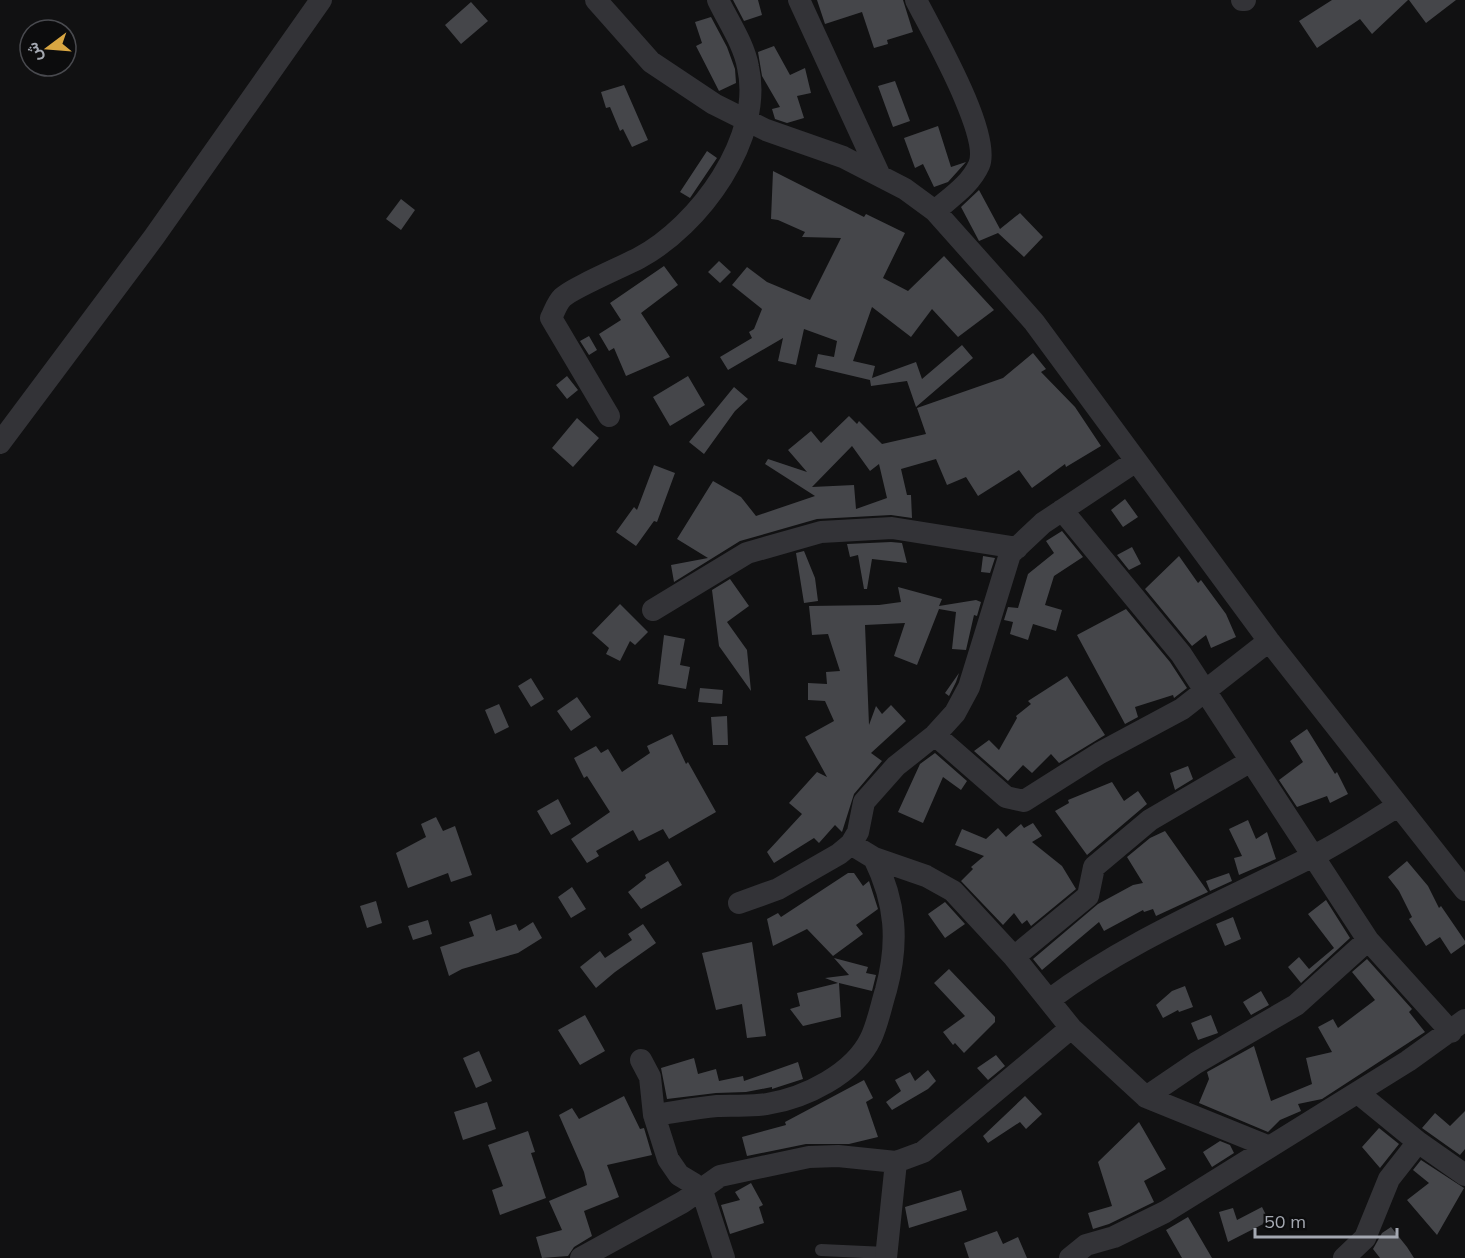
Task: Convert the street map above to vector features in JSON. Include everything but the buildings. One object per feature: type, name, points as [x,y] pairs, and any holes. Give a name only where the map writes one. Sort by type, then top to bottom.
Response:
[{"type":"street","points":[[0,443],[154,237],[321,0]]},
{"type":"street","points":[[596,0],[651,62],[714,104],[766,130],[843,157],[905,189],[935,211],[1034,322],[1269,641],[1465,890]]},
{"type":"street","points":[[609,416],[551,318],[562,297],[642,256],[693,216],[731,164],[748,121],[751,95],[748,65],[718,0]]},
{"type":"street","points":[[799,0],[880,176]]},
{"type":"street","points":[[916,0],[966,99],[978,132],[980,163],[965,186],[935,211]]},
{"type":"street","points":[[739,903],[778,889],[839,854],[851,844],[858,832],[864,802],[896,766],[935,735],[955,713],[969,687],[1010,554],[1043,523],[1136,461]]},
{"type":"street","points":[[1062,510],[1181,654],[1311,857],[1368,940],[1458,1026],[1358,1093],[1268,1146],[1166,1212],[1114,1237],[1086,1245],[1070,1258]]},
{"type":"street","points":[[653,610],[747,553],[821,532],[892,528],[1017,548]]},
{"type":"street","points":[[935,735],[1006,797],[1024,801],[1100,753],[1170,717],[1206,692],[1269,641]]},
{"type":"street","points":[[1014,957],[1088,896],[1094,867],[1150,820],[1251,760]]},
{"type":"street","points":[[1049,1000],[1077,980],[1178,920],[1311,857],[1398,806]]},
{"type":"street","points":[[851,844],[874,858],[926,876],[952,891],[1014,957],[1071,1028],[1146,1097],[1268,1146]]},
{"type":"street","points":[[654,1115],[717,1106],[765,1105],[792,1098],[837,1074],[862,1052],[877,1021],[892,967],[896,940],[891,900],[874,858]]},
{"type":"street","points":[[1146,1097],[1196,1063],[1296,1005],[1368,940]]},
{"type":"street","points":[[581,1258],[683,1202],[720,1176],[809,1157],[838,1156],[896,1162],[923,1152],[1071,1028]]},
{"type":"street","points":[[641,1060],[650,1077],[654,1115],[672,1168],[699,1190],[707,1205],[720,1256]]},
{"type":"street","points":[[1358,1093],[1418,1142],[1462,1169]]},
{"type":"street","points":[[1344,1258],[1365,1238],[1389,1179],[1418,1142]]},
{"type":"street","points":[[886,1256],[896,1162]]},
{"type":"lane","points":[[821,1250],[886,1256]]}]
